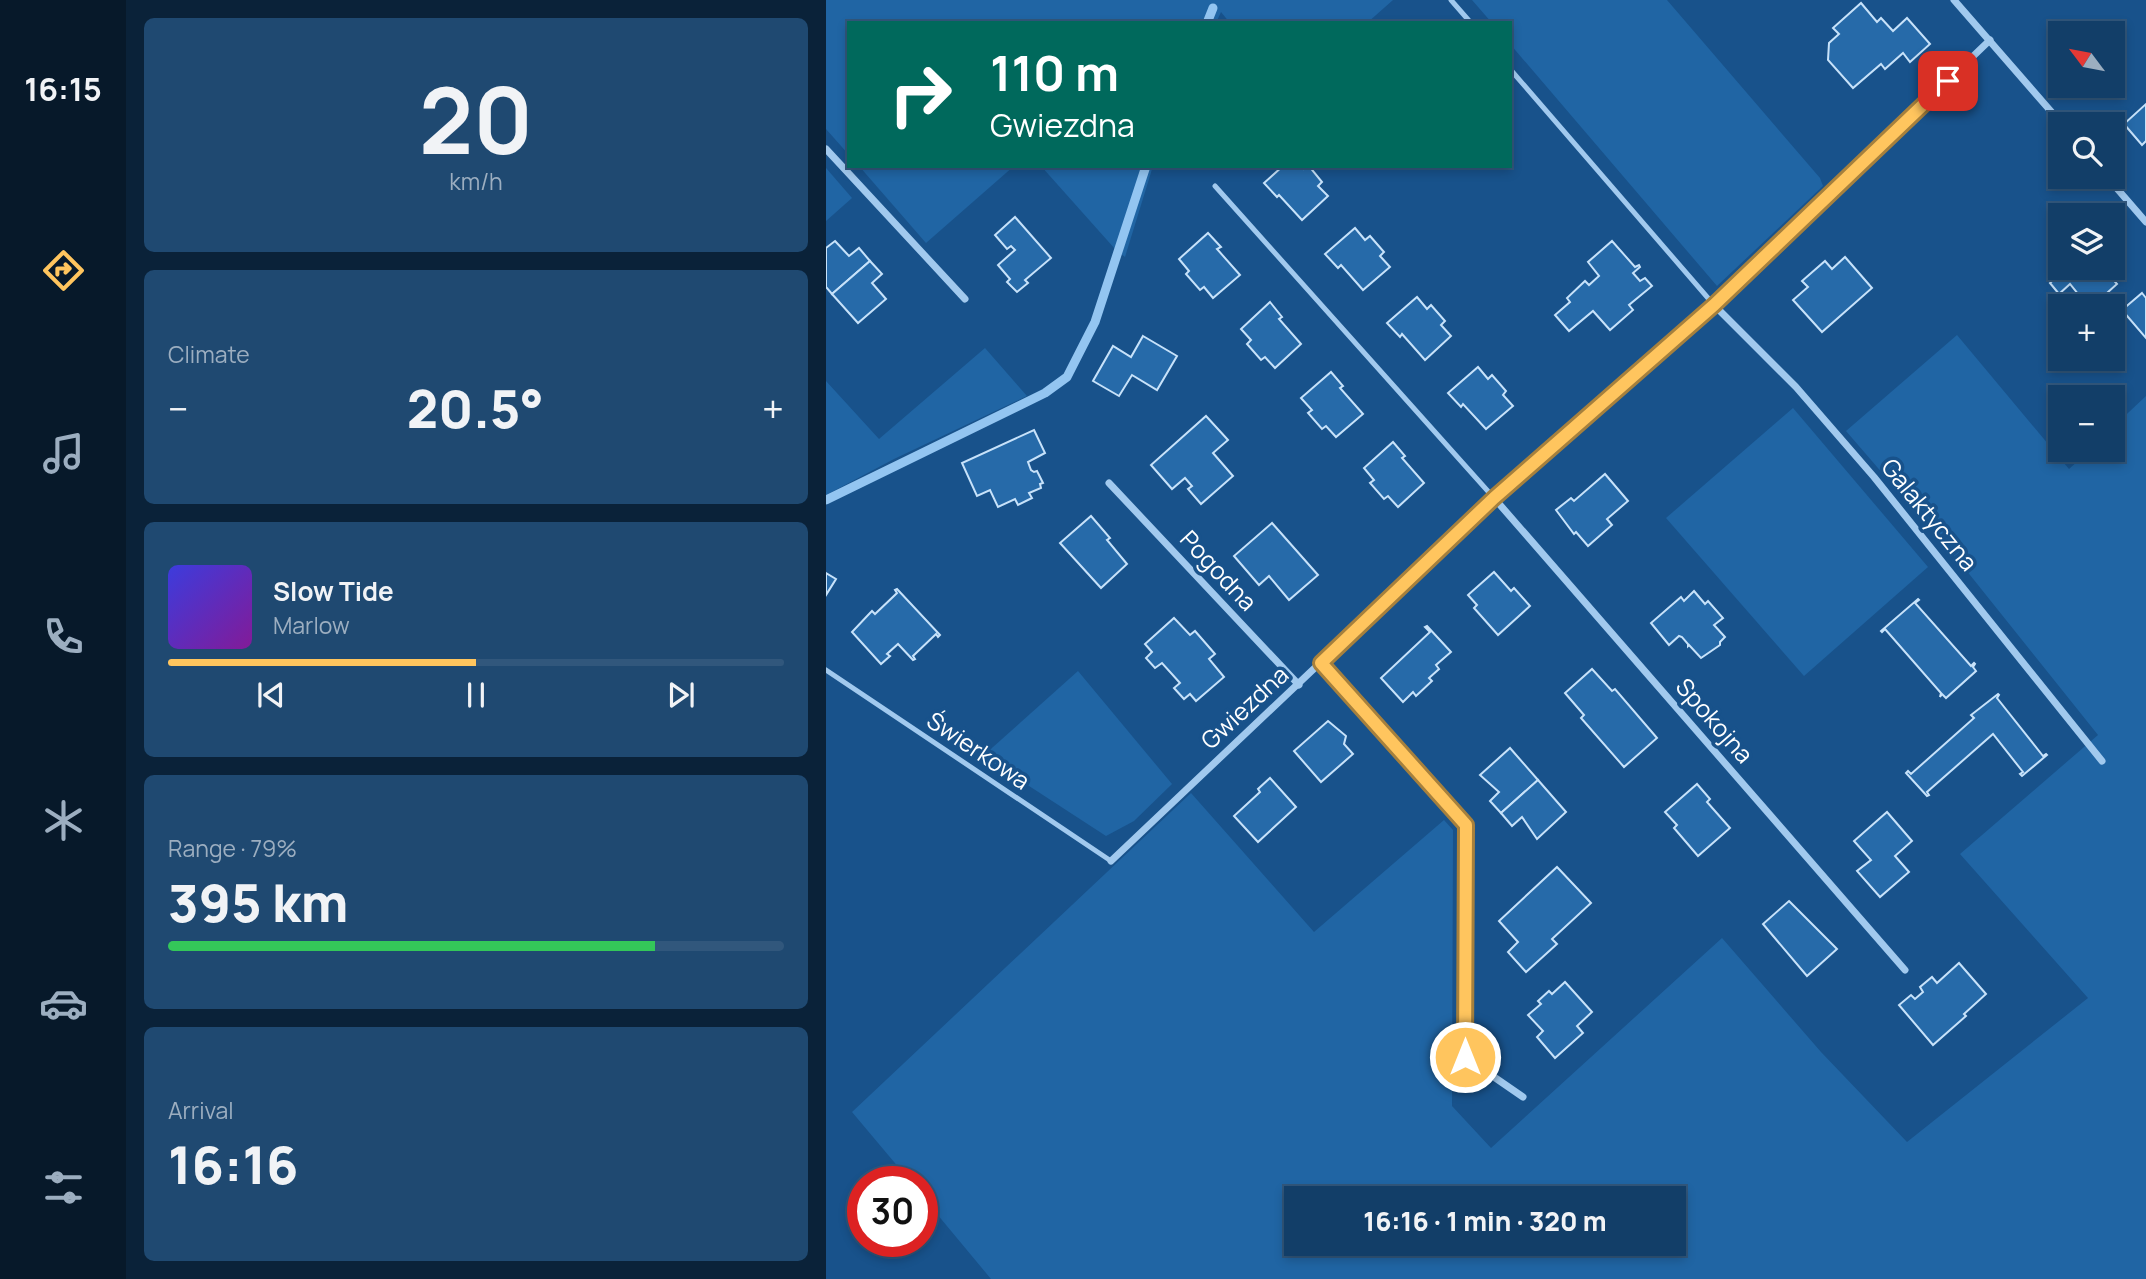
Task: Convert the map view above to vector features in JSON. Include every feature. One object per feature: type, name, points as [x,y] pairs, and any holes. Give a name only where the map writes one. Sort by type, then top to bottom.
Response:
[{"type":"street","points":[[1954,0],[2052,112]]},
{"type":"street","name":"Gwiezdna","points":[[1111,861],[1494,498],[1714,305],[1990,40]]},
{"type":"street","points":[[826,149],[965,299]]},
{"type":"street","points":[[2117,189],[2146,222]]},
{"type":"street","name":"Galaktyczna","points":[[1714,305],[1796,387],[1874,477],[2102,761]]},
{"type":"street","name":"Pogodna","points":[[1110,483],[1299,685]]},
{"type":"street","name":"Spokojna","points":[[1494,498],[1905,970]]},
{"type":"street","points":[[1321,663],[1466,825],[1465,1057],[1523,1097]]},
{"type":"lane","points":[[1451,0],[1469,21]]},
{"type":"lane","points":[[1512,71],[1714,305]]},
{"type":"lane","points":[[1215,186],[1494,498]]},
{"type":"lane","name":"Świerkowa","points":[[826,670],[1111,861]]},
{"type":"shaded area","points":[[826,0],[1393,0],[1369,21],[1228,21],[1221,12],[1217,21],[847,21],[847,153],[826,129]]},
{"type":"shaded area","points":[[1472,0],[1667,0],[1820,178],[1823,186],[1717,286],[1512,46],[1512,21],[1490,21]]},
{"type":"shaded area","points":[[826,168],[852,198],[826,221]]},
{"type":"shaded area","points":[[861,168],[1012,168],[926,243]]},
{"type":"shaded area","points":[[1043,168],[1152,168],[1125,257]]},
{"type":"shaded area","points":[[1957,335],[2048,444],[2048,462],[2063,462],[2069,469],[2077,462],[2125,462],[2125,416],[2146,396],[2146,1279],[991,1279],[938,1215],[938,1166],[897,1166],[852,1112],[1191,793],[1314,932],[1444,820],[1453,830],[1452,1106],[1491,1148],[1722,938],[1821,1052],[1907,1142],[2088,998],[1960,854],[2098,735],[1966,570],[1846,431]]},
{"type":"shaded area","points":[[985,348],[1027,396],[894,459],[826,495],[826,381],[879,439]]},
{"type":"shaded area","points":[[1793,408],[1928,567],[1804,676],[1666,518]]},
{"type":"shaded area","points":[[1078,671],[1172,784],[1134,821],[1106,836],[983,756]]},
{"type":"building","points":[[1861,3],[1877,22],[1881,18],[1893,31],[1907,18],[1930,44],[1910,62],[1903,53],[1885,69],[1881,64],[1853,88],[1828,60],[1829,43],[1839,34],[1833,28]]},
{"type":"building","points":[[2146,104],[2146,141],[2142,145],[2125,123]]},
{"type":"building","points":[[1281,168],[1311,168],[1322,182],[1318,186],[1328,196],[1302,220],[1264,183]]},
{"type":"building","points":[[1015,217],[1051,258],[1025,280],[1028,283],[1017,292],[1007,282],[1010,279],[998,265],[1015,250],[1011,246],[1007,249],[995,235]]},
{"type":"building","points":[[1355,228],[1365,240],[1370,236],[1384,252],[1380,256],[1390,267],[1363,290],[1341,265],[1338,268],[1325,254]]},
{"type":"building","points":[[1208,233],[1221,247],[1217,249],[1240,275],[1213,298],[1204,287],[1200,290],[1186,274],[1189,271],[1179,259]]},
{"type":"building","points":[[835,241],[849,256],[859,248],[870,261],[832,294],[826,287],[826,248]]},
{"type":"building","points":[[1612,241],[1635,267],[1639,265],[1633,273],[1640,281],[1645,278],[1652,286],[1629,305],[1633,310],[1610,330],[1593,311],[1569,331],[1555,315],[1570,302],[1567,298],[1585,281],[1589,285],[1599,276],[1588,262]]},
{"type":"building","points":[[1845,257],[1872,288],[1822,332],[1793,300],[1808,287],[1802,281],[1825,261],[1832,269]]},
{"type":"building","points":[[870,261],[882,274],[872,283],[886,299],[858,323],[832,294]]},
{"type":"building","points":[[2053,280],[2114,280],[2117,284],[2108,294],[2078,294],[2070,284],[2059,294],[2050,283]]},
{"type":"building","points":[[2142,293],[2146,298],[2146,338],[2125,314],[2125,307]]},
{"type":"building","points":[[1417,297],[1427,309],[1431,305],[1445,321],[1441,325],[1451,336],[1425,360],[1402,334],[1400,337],[1387,323]]},
{"type":"building","points":[[1270,302],[1282,317],[1279,319],[1301,344],[1275,368],[1265,357],[1261,360],[1247,344],[1251,340],[1241,329]]},
{"type":"building","points":[[1143,336],[1177,356],[1157,390],[1132,375],[1119,396],[1093,381],[1113,346],[1131,357]]},
{"type":"building","points":[[1478,367],[1488,379],[1492,375],[1506,391],[1503,395],[1513,406],[1486,429],[1463,404],[1461,407],[1448,393]]},
{"type":"building","points":[[1331,372],[1343,386],[1340,388],[1363,414],[1336,437],[1326,426],[1322,429],[1308,413],[1312,410],[1301,398]]},
{"type":"building","points":[[1206,416],[1228,440],[1213,453],[1233,476],[1201,504],[1188,489],[1192,486],[1185,478],[1172,489],[1151,465]]},
{"type":"building","points":[[1034,430],[1045,453],[1028,462],[1031,470],[1037,471],[1043,483],[1040,484],[1041,488],[1029,493],[1032,498],[1018,505],[1015,499],[998,507],[990,490],[977,496],[962,463]]},
{"type":"building","points":[[1393,442],[1405,456],[1402,458],[1424,483],[1398,507],[1388,496],[1384,499],[1370,483],[1374,480],[1364,468]]},
{"type":"building","points":[[1605,474],[1628,501],[1607,519],[1612,525],[1588,546],[1576,532],[1574,534],[1556,510],[1571,498],[1574,501]]},
{"type":"building","points":[[1091,516],[1127,564],[1101,588],[1060,543]]},
{"type":"building","points":[[1272,523],[1318,575],[1289,600],[1269,576],[1259,585],[1234,556]]},
{"type":"building","points":[[1494,572],[1511,591],[1514,588],[1530,606],[1498,635],[1474,608],[1477,605],[1468,595]]},
{"type":"building","points":[[826,573],[836,579],[826,595]]},
{"type":"building","points":[[897,589],[940,635],[938,637],[936,634],[913,656],[913,660],[898,644],[881,664],[852,632],[872,611],[875,614],[897,593]]},
{"type":"building","points":[[1694,591],[1705,604],[1708,601],[1723,618],[1714,625],[1725,637],[1720,645],[1701,658],[1682,637],[1679,636],[1669,645],[1651,623],[1681,597],[1684,601]]},
{"type":"building","points":[[1918,599],[1915,603],[1971,666],[1975,664],[1973,667],[1976,671],[1946,698],[1942,694],[1940,697],[1941,693],[1885,629],[1881,631]]},
{"type":"building","points":[[1174,618],[1190,635],[1195,631],[1215,654],[1209,659],[1224,677],[1196,701],[1190,694],[1184,699],[1174,688],[1180,683],[1162,663],[1155,668],[1146,658],[1152,652],[1145,644]]},
{"type":"building","points":[[1427,626],[1451,652],[1436,665],[1439,669],[1429,678],[1432,681],[1416,696],[1413,692],[1403,702],[1381,678],[1430,632],[1425,627]]},
{"type":"building","points":[[1592,669],[1612,691],[1615,689],[1657,738],[1624,767],[1581,718],[1584,715],[1565,693]]},
{"type":"building","points":[[1998,694],[1997,698],[2043,756],[2047,755],[2022,776],[2020,774],[2023,772],[1993,734],[1927,792],[1927,796],[1906,773],[1908,771],[1911,774],[1974,718],[1971,715]]},
{"type":"building","points":[[1328,721],[1346,736],[1344,744],[1353,754],[1321,782],[1294,751]]},
{"type":"building","points":[[1510,748],[1538,780],[1501,813],[1490,801],[1499,792],[1480,775]]},
{"type":"building","points":[[1270,778],[1296,807],[1258,842],[1234,816],[1260,792],[1258,789]]},
{"type":"building","points":[[1538,780],[1566,812],[1537,839],[1522,817],[1512,826],[1501,813]]},
{"type":"building","points":[[1697,784],[1710,799],[1707,802],[1730,828],[1698,856],[1674,828],[1677,825],[1665,812]]},
{"type":"building","points":[[1887,812],[1912,841],[1895,856],[1909,872],[1880,897],[1857,871],[1871,860],[1854,841]]},
{"type":"building","points":[[1557,867],[1591,903],[1552,939],[1557,944],[1526,972],[1508,952],[1518,942],[1499,921]]},
{"type":"building","points":[[1789,901],[1837,949],[1807,976],[1763,924]]},
{"type":"building","points":[[1959,963],[1986,994],[1933,1045],[1899,1005],[1911,995],[1915,999],[1923,992],[1920,987],[1932,977],[1937,983]]},
{"type":"building","points":[[1565,982],[1592,1012],[1577,1026],[1583,1033],[1555,1058],[1537,1037],[1543,1031],[1528,1015],[1541,1004],[1538,1001],[1549,991],[1552,994]]},
{"type":"waterway","points":[[1208,21],[1213,8]]},
{"type":"waterway","points":[[826,500],[1045,393],[1067,377],[1095,322],[1145,168]]},
{"type":"route","points":[[1465,1057],[1466,825],[1321,663],[1494,498],[1714,305],[1948,81]]}]
